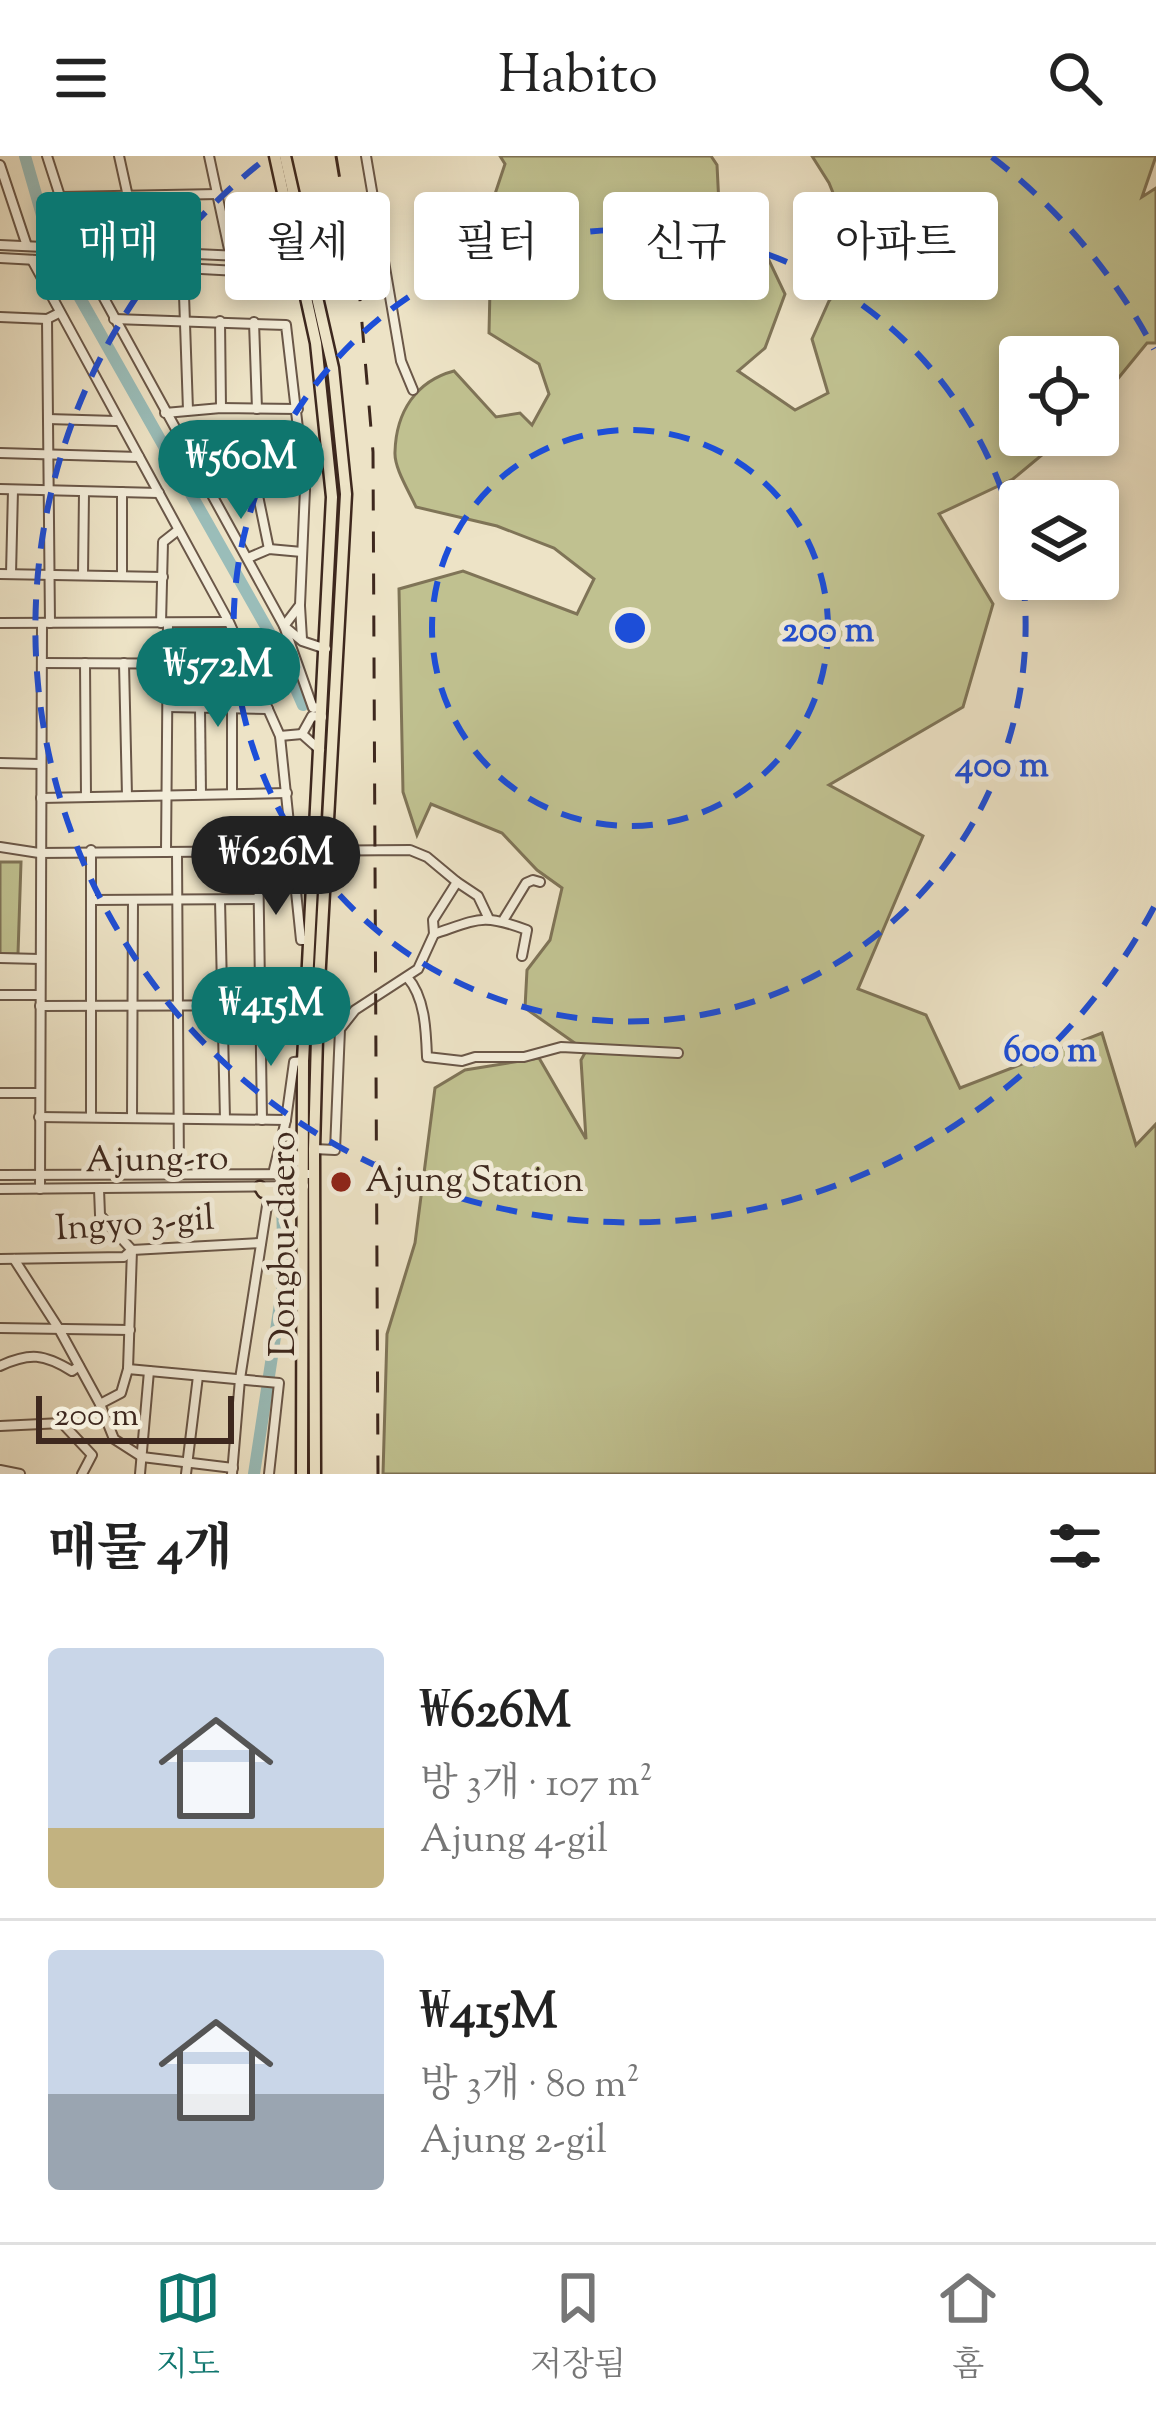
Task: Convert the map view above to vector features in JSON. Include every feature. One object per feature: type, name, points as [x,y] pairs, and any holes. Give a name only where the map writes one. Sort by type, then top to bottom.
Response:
[{"type":"main road","name":"Dongbu-daero","points":[[272,156],[282,192]]},
{"type":"main road","name":"Dongbu-daero","points":[[287,156],[340,419],[346,494],[339,650],[308,940],[303,1061],[315,1474]]},
{"type":"main road","name":"Dongbu-daero","points":[[302,1474],[320,852],[317,712],[332,497],[316,343],[306,300]]},
{"type":"main road","points":[[265,1190],[285,1192],[307,1184]]},
{"type":"street","points":[[47,156],[60,192]]},
{"type":"street","points":[[119,156],[127,192]]},
{"type":"street","points":[[209,156],[225,229]]},
{"type":"street","points":[[366,156],[401,361],[413,390]]},
{"type":"street","points":[[0,171],[30,246]]},
{"type":"street","points":[[201,194],[218,194]]},
{"type":"street","points":[[0,245],[36,246]]},
{"type":"street","points":[[0,258],[34,260],[249,664],[280,736],[301,940],[308,940]]},
{"type":"street","points":[[102,300],[284,626],[317,712],[302,734]]},
{"type":"street","points":[[184,300],[188,410]]},
{"type":"street","points":[[0,317],[47,319],[59,313]]},
{"type":"street","points":[[40,1189],[42,663],[50,574],[47,319]]},
{"type":"street","points":[[114,319],[286,325],[305,489],[302,641]]},
{"type":"street","points":[[220,321],[221,408]]},
{"type":"street","points":[[254,322],[257,409]]},
{"type":"street","points":[[165,413],[298,409]]},
{"type":"street","points":[[48,419],[117,421]]},
{"type":"street","points":[[189,454],[199,449],[301,446]]},
{"type":"street","points":[[0,453],[140,457]]},
{"type":"street","points":[[211,493],[225,486],[305,489]]},
{"type":"street","points":[[256,486],[269,549]]},
{"type":"street","points":[[0,489],[159,493]]},
{"type":"street","points":[[11,574],[13,490]]},
{"type":"street","points":[[83,575],[84,491]]},
{"type":"street","points":[[122,492],[122,576]]},
{"type":"street","points":[[166,852],[168,664],[163,542],[177,531]]},
{"type":"street","points":[[248,558],[269,549],[302,552]]},
{"type":"street","points":[[0,574],[163,577]]},
{"type":"street","points":[[284,626],[300,605]]},
{"type":"street","points":[[0,623],[229,622]]},
{"type":"street","points":[[284,626],[302,641],[339,650]]},
{"type":"street","points":[[42,663],[249,664]]},
{"type":"street","points":[[85,663],[86,797]]},
{"type":"street","points":[[124,663],[127,796]]},
{"type":"street","points":[[167,707],[268,710]]},
{"type":"street","points":[[200,708],[201,794]]},
{"type":"street","points":[[232,709],[232,794]]},
{"type":"street","points":[[280,736],[302,734],[320,750]]},
{"type":"street","points":[[0,763],[41,764]]},
{"type":"street","points":[[41,798],[287,793]]},
{"type":"street","points":[[0,847],[39,853],[410,850],[428,857],[478,896],[488,916]]},
{"type":"street","points":[[91,850],[91,1118]]},
{"type":"street","points":[[258,852],[262,1120]]},
{"type":"street","name":"Ajung-ro","points":[[177,853],[179,1175]]},
{"type":"street","points":[[314,1149],[334,1150],[340,1030],[355,1010],[418,969],[434,934],[433,920],[457,882]]},
{"type":"street","points":[[504,919],[526,883],[541,882]]},
{"type":"street","points":[[91,900],[258,899]]},
{"type":"street","points":[[133,900],[133,1118]]},
{"type":"street","points":[[220,900],[226,1120]]},
{"type":"street","points":[[434,934],[488,916],[504,919],[527,930],[522,956]]},
{"type":"street","points":[[0,958],[40,959]]},
{"type":"street","points":[[407,976],[416,987],[427,1057],[461,1061],[524,1057],[561,1047],[678,1053]]},
{"type":"street","points":[[0,995],[91,1006],[306,1005]]},
{"type":"street","points":[[273,1174],[294,1062],[303,1061]]},
{"type":"street","points":[[0,1093],[39,1093]]},
{"type":"street","points":[[39,1117],[286,1120]]},
{"type":"street","name":"Ajung-ro","points":[[0,1175],[273,1174],[307,1184]]},
{"type":"street","name":"Ajung-ro","points":[[0,1189],[265,1190]]},
{"type":"street","points":[[99,1189],[100,1215],[131,1250],[128,1369],[121,1393],[100,1404]]},
{"type":"street","points":[[142,1457],[233,1471],[265,1190]]},
{"type":"street","name":"Ingyo 3-gil","points":[[0,1260],[124,1257],[131,1250],[260,1244]]},
{"type":"street","points":[[0,1247],[0,1260]]},
{"type":"street","name":"Ingyo 3-gil","points":[[14,1259],[80,1366],[114,1439],[142,1457]]},
{"type":"street","points":[[0,1328],[130,1330]]},
{"type":"street","points":[[0,1366],[33,1354],[72,1371],[80,1366]]},
{"type":"street","points":[[128,1369],[279,1382],[269,1474]]},
{"type":"street","points":[[140,1474],[149,1371]]},
{"type":"street","points":[[186,1474],[198,1376]]},
{"type":"street","points":[[0,1426],[62,1423],[92,1455],[82,1474]]},
{"type":"street","points":[[0,1470],[20,1474]]},
{"type":"green space","points":[[500,156],[711,156],[717,165],[718,192],[603,192],[603,300],[769,300],[769,260],[785,294],[765,348],[738,371],[795,410],[828,393],[812,339],[830,300],[998,300],[998,192],[833,192],[812,156],[1156,156],[1142,197],[1156,188],[1156,343],[1147,343],[1119,377],[1119,336],[999,336],[999,456],[1041,456],[1013,479],[999,480],[999,486],[939,514],[993,604],[963,707],[829,785],[923,836],[858,989],[926,1015],[960,1088],[1102,1033],[1136,1145],[1156,1124],[1156,1474],[383,1474],[387,1334],[415,1243],[435,1088],[465,1070],[539,1058],[586,1139],[581,1060],[586,1051],[525,1008],[527,970],[550,940],[562,888],[537,870],[502,833],[431,804],[417,835],[403,792],[399,589],[463,571],[577,614],[594,579],[554,548],[497,526],[416,507],[395,458],[404,411],[419,390],[441,376],[454,371],[496,417],[520,413],[532,425],[549,394],[539,364],[489,333],[490,300],[579,300],[579,192],[496,192],[505,164]]},
{"type":"green space","points":[[0,862],[21,862],[18,954],[0,954]]},
{"type":"waterway","points":[[25,156],[48,236],[67,275],[277,646],[303,705]]},
{"type":"waterway","points":[[254,1474],[284,1278],[282,1200]]},
{"type":"railway","points":[[336,156],[360,300],[373,452],[378,1474]]},
{"type":"place","name":"Ajung Station","points":[[341,1182]]}]
